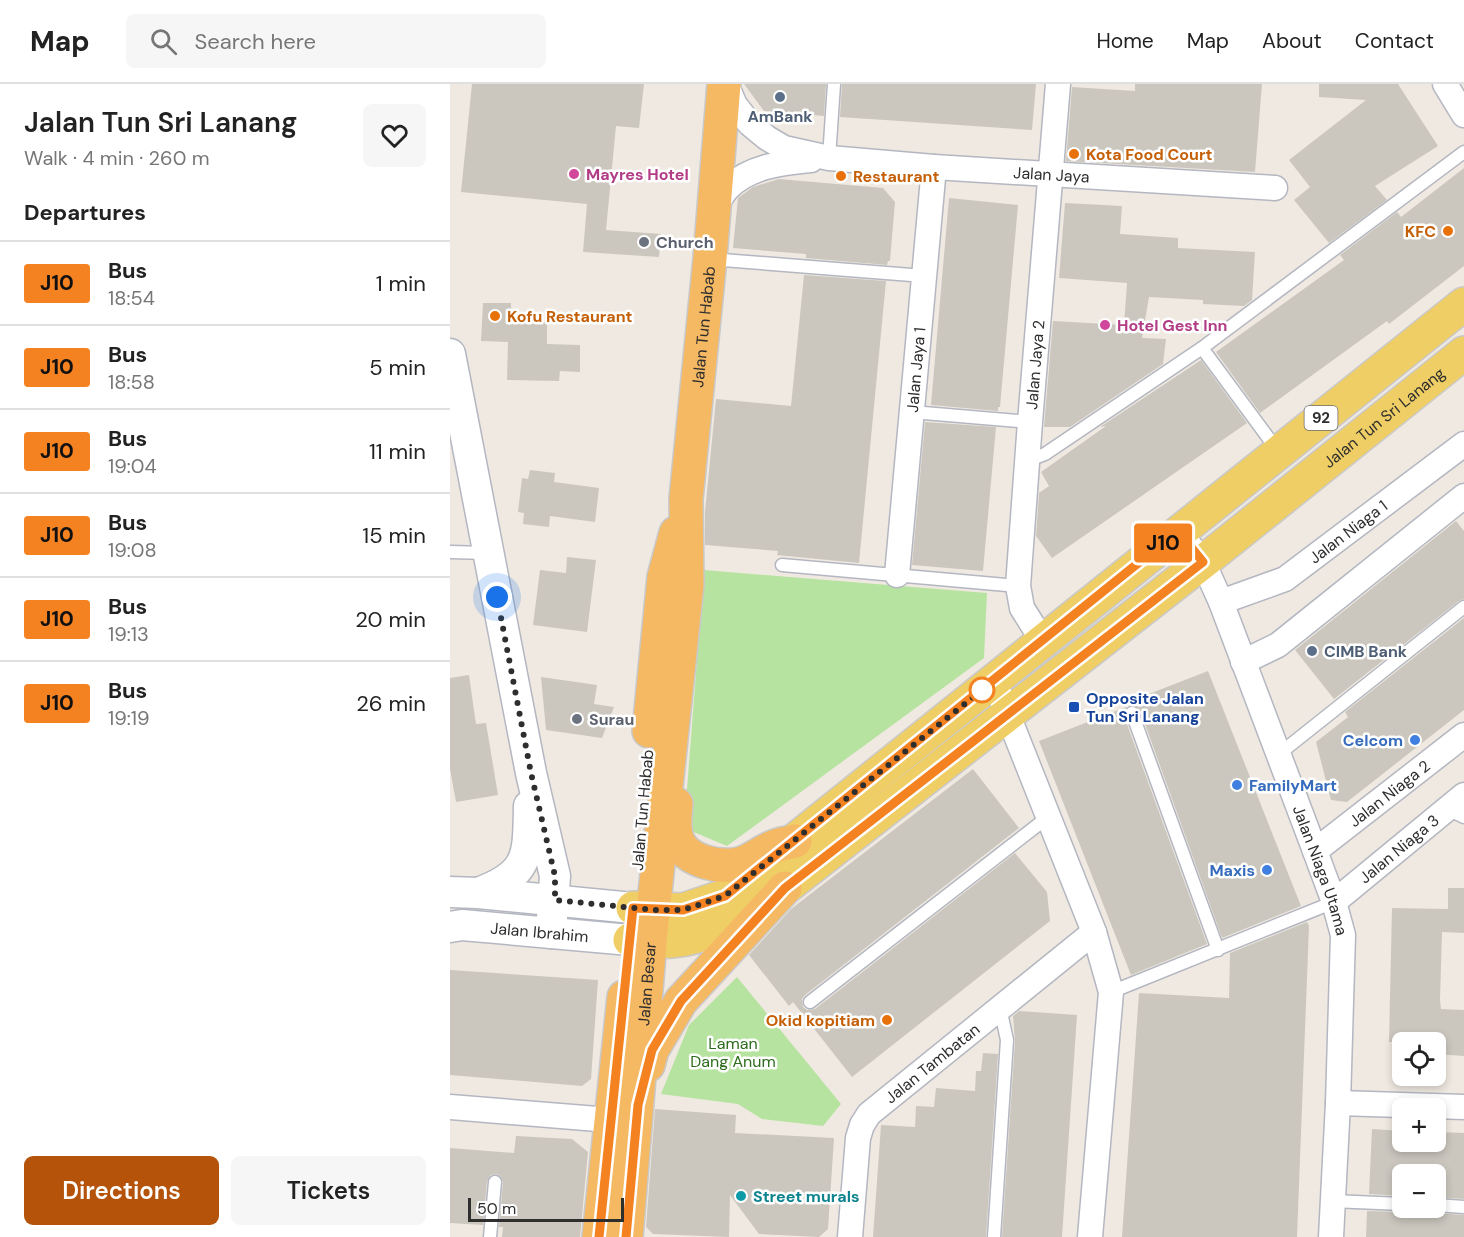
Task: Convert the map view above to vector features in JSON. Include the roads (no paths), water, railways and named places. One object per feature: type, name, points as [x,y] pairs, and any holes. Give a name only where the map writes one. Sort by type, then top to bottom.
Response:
[{"type":"highway","name":"Jalan Tun Habab","points":[[642,925],[671,740],[687,585],[686,499],[725,84]]},
{"type":"highway","name":"Jalan Tun Habab","points":[[642,925],[664,577],[686,499]]},
{"type":"highway","points":[[671,740],[676,794],[675,832],[681,846],[686,851],[701,860],[730,865],[795,841]]},
{"type":"highway","points":[[624,1113],[652,1050],[681,1001],[785,888]]},
{"type":"highway","name":"Jalan Besar","points":[[599,1237],[624,1113],[642,925]]},
{"type":"highway","name":"Jalan Besar","points":[[624,1113],[626,1237]]},
{"type":"main road","name":"92","points":[[642,925],[725,896],[1464,304]]},
{"type":"main road","name":"Jalan Tun Sri Lanang","points":[[642,925],[673,941],[705,934],[740,917],[785,888],[1203,562],[1464,353]]},
{"type":"street","name":"Jalan Jaya","points":[[725,84],[735,105],[750,124],[767,138],[784,148],[828,158],[934,167],[1275,188]]},
{"type":"street","name":"Jalan Jaya 2","points":[[1042,640],[1022,608],[1018,586],[1058,84]]},
{"type":"street","points":[[1445,84],[1464,115]]},
{"type":"street","name":"Jalan Jaya","points":[[714,207],[728,188],[745,175],[765,166],[828,158]]},
{"type":"street","name":"Jalan Jaya 1","points":[[897,575],[934,167]]},
{"type":"street","points":[[450,354],[531,773],[555,876],[551,933]]},
{"type":"street","name":"Jalan Niaga 1","points":[[1221,602],[1285,579],[1464,444]]},
{"type":"street","points":[[1244,662],[1278,645],[1464,496]]},
{"type":"street","name":"Jalan Niaga Utama","points":[[1178,531],[1203,562],[1221,602],[1334,902],[1343,935],[1331,1237]]},
{"type":"street","points":[[994,680],[1094,932],[1111,992],[1090,1237]]},
{"type":"street","name":"Jalan Niaga 2","points":[[1315,851],[1464,735]]},
{"type":"street","points":[[464,893],[495,887],[515,875],[525,858],[531,773]]},
{"type":"street","name":"Jalan Niaga 3","points":[[1334,902],[1458,807]]},
{"type":"street","name":"Jalan Ibrahim","points":[[464,893],[555,900],[642,925]]},
{"type":"street","name":"Jalan Ibrahim","points":[[450,927],[462,925],[551,933],[642,925]]},
{"type":"street","name":"Jalan Tambatan","points":[[850,1237],[858,1138],[865,1119],[874,1109],[1094,932]]},
{"type":"street","points":[[1338,1103],[1464,1107]]},
{"type":"street","points":[[450,1107],[624,1113]]},
{"type":"lane","points":[[828,158],[834,84]]},
{"type":"lane","points":[[1450,84],[1464,88]]},
{"type":"lane","points":[[1027,461],[1045,454],[1202,348],[1464,152]]},
{"type":"lane","points":[[710,258],[924,276]]},
{"type":"lane","points":[[1202,348],[1278,451]]},
{"type":"lane","points":[[912,412],[1030,422]]},
{"type":"lane","points":[[450,552],[488,553]]},
{"type":"lane","points":[[782,565],[1018,586]]},
{"type":"lane","points":[[1279,754],[1464,607]]},
{"type":"lane","points":[[1132,713],[1218,950]]},
{"type":"lane","points":[[810,1002],[1048,817]]},
{"type":"lane","points":[[1111,992],[1334,902]]},
{"type":"lane","points":[[994,1237],[1007,1040],[1000,1008]]},
{"type":"lane","points":[[490,1237],[495,1182]]},
{"type":"lane","points":[[1332,1201],[1392,1204]]},
{"type":"lane","points":[[1446,1206],[1464,1207]]},
{"type":"place","name":"AmBank","points":[[780,97]]},
{"type":"place","name":"Kota Food Court","points":[[1074,154]]},
{"type":"place","name":"Mayres Hotel","points":[[574,174]]},
{"type":"place","name":"Restaurant","points":[[841,176]]},
{"type":"place","name":"KFC","points":[[1448,231]]},
{"type":"place","name":"Church","points":[[644,242]]},
{"type":"place","name":"Kofu Restaurant","points":[[495,316]]},
{"type":"place","name":"Hotel Gest Inn","points":[[1105,325]]},
{"type":"place","name":"CIMB Bank","points":[[1312,651]]},
{"type":"place","name":"Opposite Jalan Tun Sri Lanang","points":[[1074,707]]},
{"type":"place","name":"Surau","points":[[577,719]]},
{"type":"place","name":"Celcom","points":[[1415,740]]},
{"type":"place","name":"FamilyMart","points":[[1237,785]]},
{"type":"place","name":"Maxis","points":[[1267,870]]},
{"type":"place","name":"Okid kopitiam","points":[[887,1020]]},
{"type":"place","name":"Street murals","points":[[741,1196]]},
{"type":"park label","name":"Laman Dang Anum","points":[[733,1052]]}]
